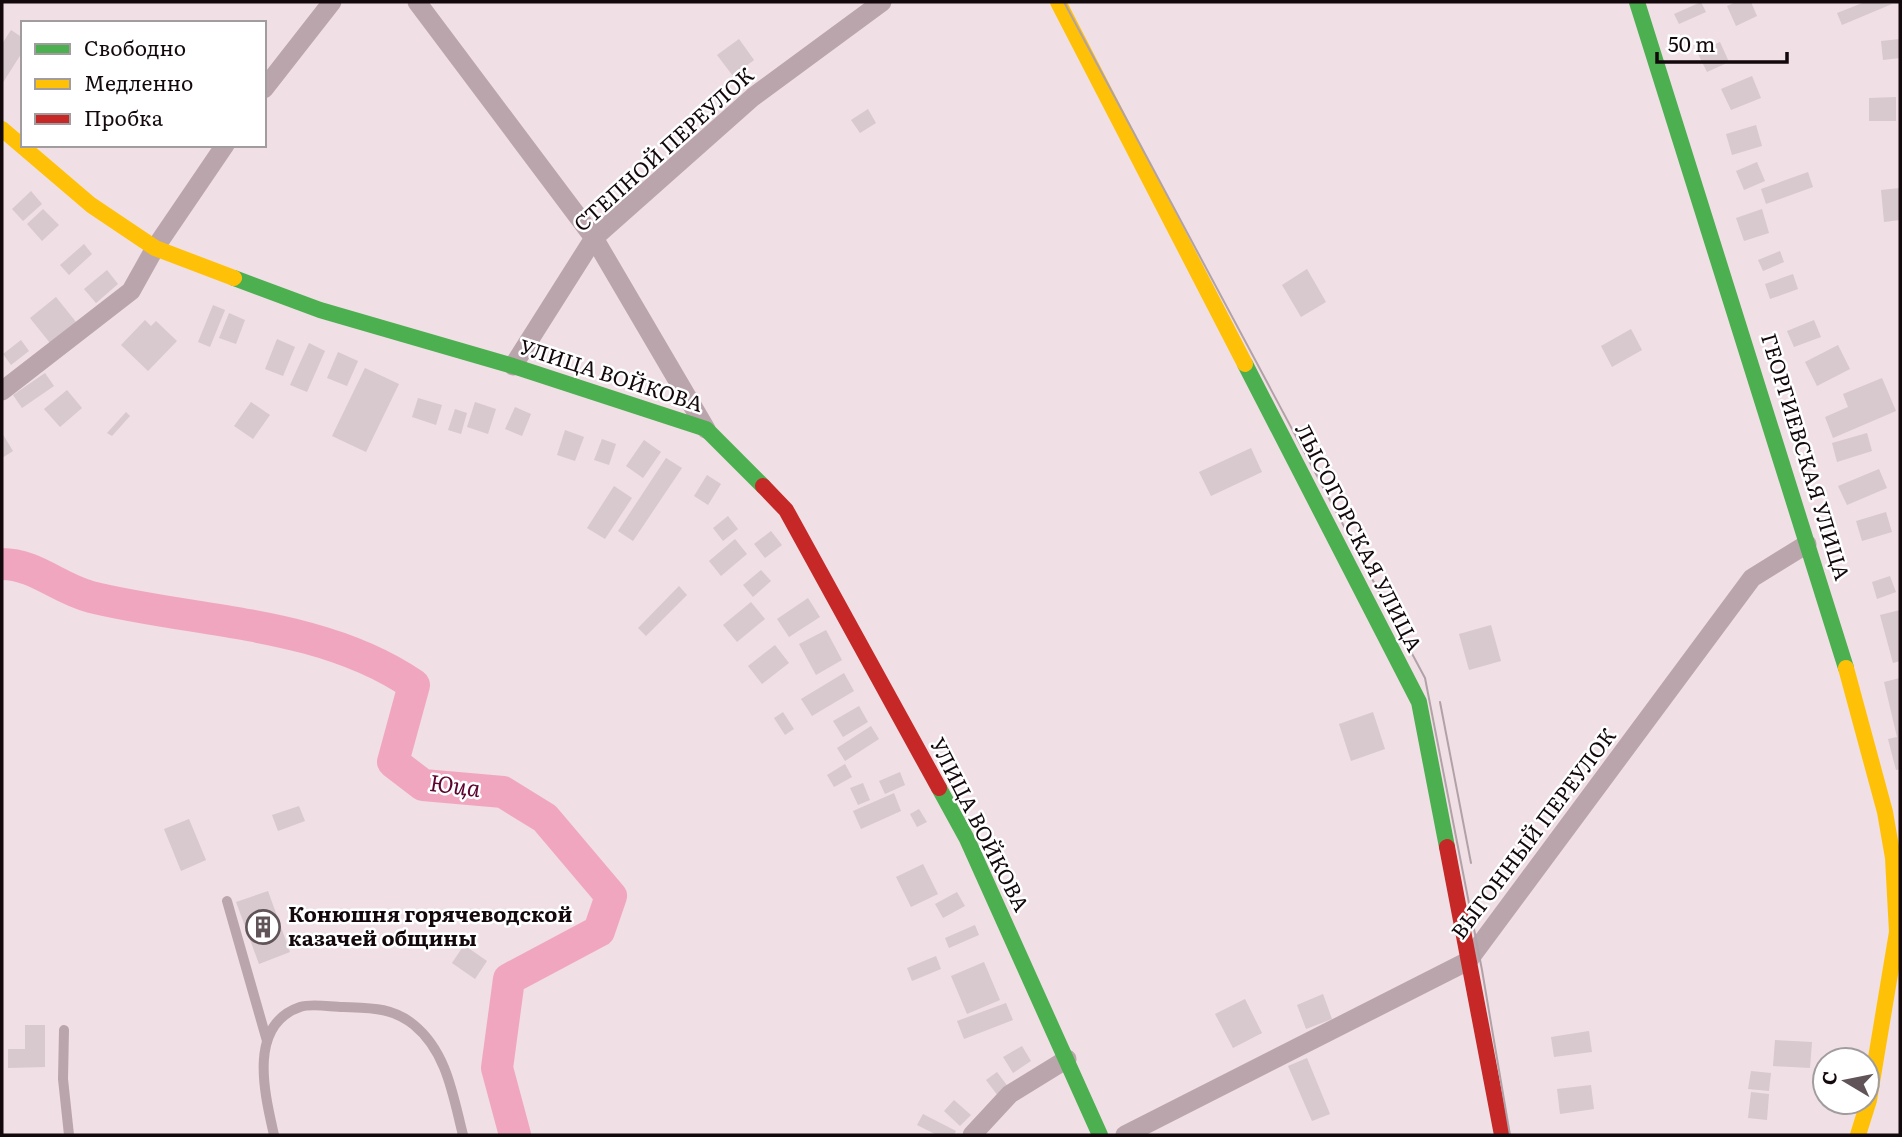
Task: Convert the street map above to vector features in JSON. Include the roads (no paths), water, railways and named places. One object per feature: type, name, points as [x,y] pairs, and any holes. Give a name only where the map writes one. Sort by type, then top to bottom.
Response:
[{"type":"street","points":[[266,86],[332,2]]},
{"type":"street","points":[[417,2],[594,238],[706,429]]},
{"type":"street","name":"СТЕПНОЙ ПЕРЕУЛОК","points":[[513,366],[594,238],[754,97],[882,2]]},
{"type":"street","name":"ЛЫСОГОРСКАЯ УЛИЦА","points":[[1058,2],[1419,702],[1502,1135]]},
{"type":"street","name":"ГЕОРГИЕВСКАЯ УЛИЦА","points":[[1637,2],[1835,626],[1885,812],[1893,858],[1899,929],[1869,1100],[1858,1135]]},
{"type":"street","name":"УЛИЦА ВОЙКОВА","points":[[2,129],[21,145]]},
{"type":"street","name":"УЛИЦА ВОЙКОВА","points":[[23,147],[91,205],[155,248],[320,310],[513,366],[706,429],[786,510],[967,839],[1100,1135]]},
{"type":"street","points":[[2,391],[131,291],[155,248],[224,147]]},
{"type":"street","name":"ВЫГОННЫЙ ПЕРЕУЛОК","points":[[1125,1135],[1468,961],[1752,578],[1807,544]]},
{"type":"street","points":[[972,1135],[1010,1094],[1067,1059]]},
{"type":"lane","points":[[227,901],[267,1041],[262,1082],[274,1135]]},
{"type":"lane","points":[[267,1041],[283,1016],[302,1006],[385,1008],[415,1025],[443,1060],[463,1135]]},
{"type":"lane","points":[[64,1030],[63,1079],[69,1135]]},
{"type":"waterway","name":"Юца","points":[[2,564],[36,572],[91,597],[299,636],[378,664],[414,685],[393,762],[423,785],[503,792],[545,818],[611,896],[599,931],[509,979],[497,1068],[515,1135]]},
{"type":"tram line","points":[[1064,2],[1425,678],[1482,970],[1510,1135]]},
{"type":"tram line","points":[[1440,702],[1471,863]]},
{"type":"place","name":"Конюшня горячеводской казачей общины","points":[[263,927]]}]
